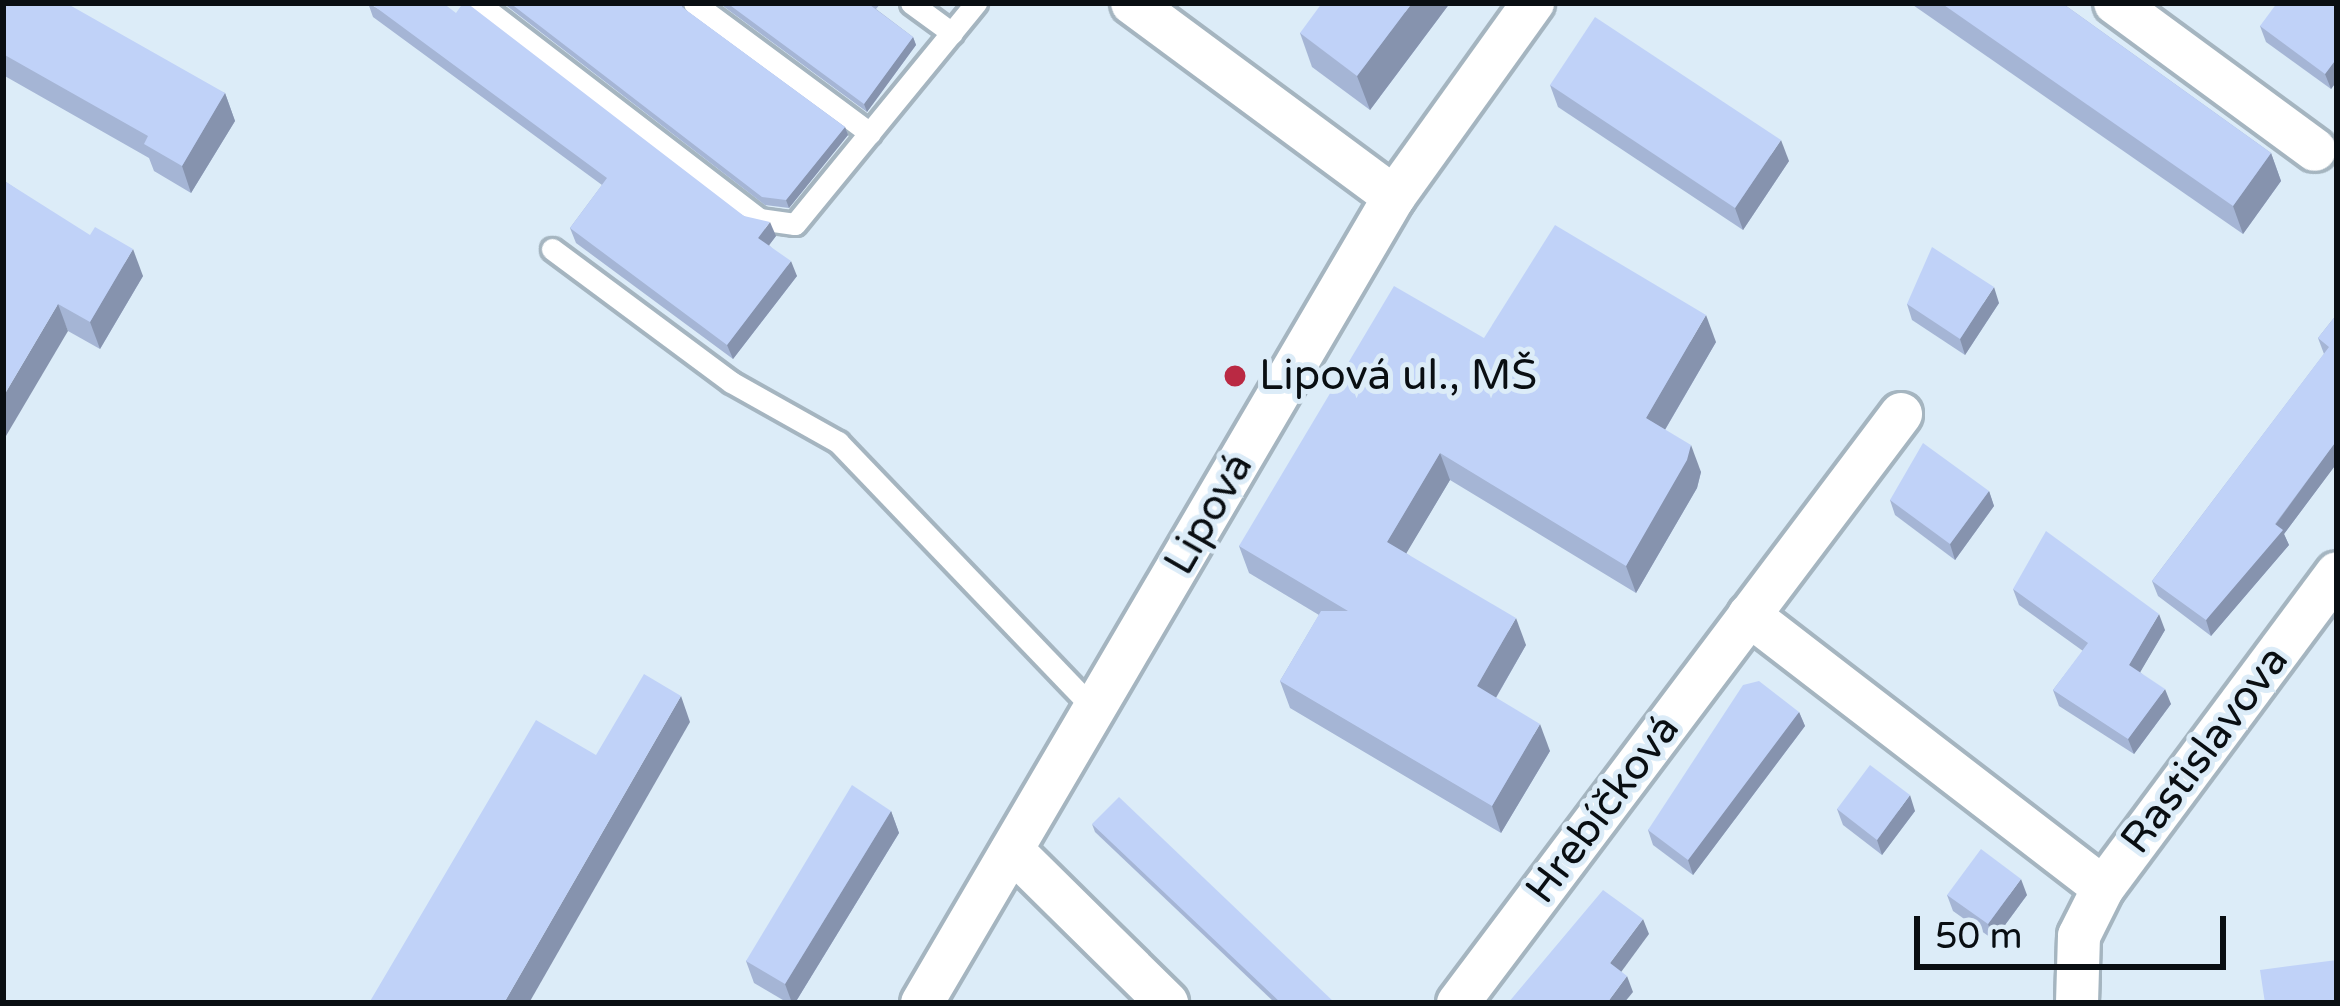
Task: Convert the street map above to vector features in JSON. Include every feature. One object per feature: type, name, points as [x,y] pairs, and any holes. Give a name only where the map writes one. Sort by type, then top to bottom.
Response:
[{"type":"street","points":[[1132,3],[1394,197]]},
{"type":"street","name":"Lipová","points":[[922,1003],[1394,197],[1533,3]]},
{"type":"street","points":[[2115,3],[2315,150]]},
{"type":"street","name":"Hrebíčková","points":[[1458,1003],[1901,414]]},
{"type":"street","name":"Rastislavova","points":[[2077,1003],[2078,936],[2103,888],[2337,573]]},
{"type":"street","points":[[1749,615],[2103,888]]},
{"type":"street","points":[[1012,850],[1167,1003]]},
{"type":"lane","points":[[478,3],[759,219],[795,224],[976,3]]},
{"type":"lane","points":[[694,3],[870,133]]},
{"type":"lane","points":[[910,3],[952,33]]},
{"type":"lane","points":[[552,249],[731,382],[838,442],[1094,709]]},
{"type":"building","points":[[3,3],[66,3],[225,93],[182,166],[144,144],[148,136],[3,54]]},
{"type":"building","points":[[370,3],[443,3],[456,13],[467,3],[744,216],[770,222],[758,238],[791,261],[727,345],[570,228],[607,178]]},
{"type":"building","points":[[510,3],[682,3],[845,127],[786,200],[762,197]]},
{"type":"building","points":[[727,3],[872,3],[913,37],[864,104]]},
{"type":"building","points":[[1322,3],[1412,3],[1357,76],[1300,33]]},
{"type":"building","points":[[1941,3],[2062,3],[2271,153],[2233,206]]},
{"type":"building","points":[[2277,3],[2337,3],[2337,58],[2325,74],[2260,26]]},
{"type":"building","points":[[1595,17],[1781,140],[1735,208],[1550,85]]},
{"type":"building","points":[[3,180],[90,235],[95,227],[133,249],[90,322],[58,304],[3,397]]},
{"type":"building","points":[[1555,225],[1706,315],[1646,418],[1691,445],[1687,460],[1626,566],[1440,453],[1387,542],[1516,618],[1477,686],[1540,724],[1492,806],[1280,681],[1321,611],[1348,611],[1239,546],[1394,286],[1484,338]]},
{"type":"building","points":[[1932,247],[1994,287],[1960,339],[1907,304]]},
{"type":"building","points":[[2337,314],[2337,440],[2275,524],[2283,530],[2206,620],[2152,581],[2329,347],[2318,338]]},
{"type":"building","points":[[1923,443],[1989,491],[1950,544],[1890,500]]},
{"type":"building","points":[[2046,531],[2159,614],[2129,665],[2165,689],[2128,739],[2053,690],[2088,643],[2013,589]]},
{"type":"building","points":[[644,674],[681,696],[504,1003],[369,1003],[536,720],[596,755]]},
{"type":"building","points":[[1759,681],[1799,712],[1688,860],[1648,830],[1743,685]]},
{"type":"building","points":[[1870,765],[1910,795],[1877,840],[1837,809]]},
{"type":"building","points":[[852,785],[891,811],[785,984],[746,961]]},
{"type":"building","points":[[1119,797],[1335,1003],[1281,1003],[1092,824]]},
{"type":"building","points":[[1981,849],[2021,879],[1988,924],[1947,895]]},
{"type":"building","points":[[1603,890],[1643,919],[1610,963],[1627,976],[1607,1003],[1508,1003]]},
{"type":"building","points":[[2337,960],[2337,1003],[2265,1003],[2260,970]]},
{"type":"place","name":"Lipová ul., MŠ","points":[[1235,376]]}]
